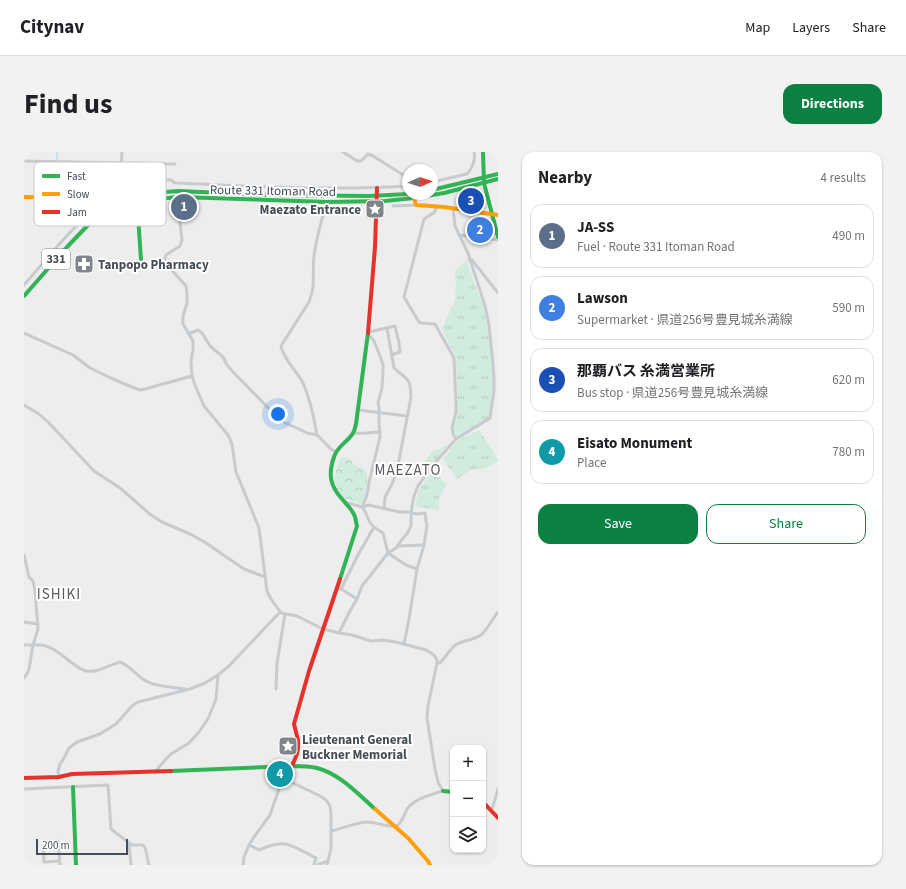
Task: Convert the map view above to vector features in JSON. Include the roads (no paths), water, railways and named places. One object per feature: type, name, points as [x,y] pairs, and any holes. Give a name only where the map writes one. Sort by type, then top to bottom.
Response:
[{"type":"main road","points":[[483,152],[484,183],[498,237]]},
{"type":"main road","points":[[438,189],[498,174]]},
{"type":"main road","name":"Route 331 Itoman Road","points":[[438,194],[498,179]]},
{"type":"main road","points":[[290,766],[297,754],[298,740],[294,724],[309,671],[323,628],[339,589],[344,567],[358,526],[352,510],[333,489],[330,470],[336,452],[353,432],[356,424],[369,333],[377,188]]},
{"type":"main road","name":"Route 331 Itoman Road","points":[[166,192],[377,199],[402,195]]},
{"type":"main road","points":[[24,197],[34,197]]},
{"type":"main road","name":"Route 331 Itoman Road","points":[[166,198],[327,202],[402,198]]},
{"type":"main road","points":[[415,200],[416,205],[453,208],[498,215]]},
{"type":"main road","name":"331","points":[[24,296],[87,226]]},
{"type":"main road","points":[[139,226],[141,260]]},
{"type":"main road","points":[[24,778],[59,777],[72,774],[290,766],[317,768],[335,776],[358,793],[416,846],[430,865]]},
{"type":"main road","points":[[73,787],[76,865]]},
{"type":"main road","points":[[443,791],[450,792]]},
{"type":"main road","points":[[486,805],[498,818]]},
{"type":"street","points":[[24,161],[121,162],[122,152]]},
{"type":"street","points":[[343,152],[357,161],[361,161],[368,154],[402,174]]},
{"type":"street","points":[[438,181],[470,172],[475,159],[474,152]]},
{"type":"street","points":[[166,164],[175,164]]},
{"type":"street","points":[[166,180],[171,180],[175,184],[240,186],[322,188],[402,186]]},
{"type":"street","points":[[239,194],[240,186]]},
{"type":"street","points":[[270,186],[270,195]]},
{"type":"street","points":[[179,192],[182,240],[180,246],[166,255],[165,262],[186,286],[187,303],[183,316],[183,324],[192,341],[192,376],[204,406],[228,435],[232,444],[236,472],[259,528],[267,591],[280,612],[285,614],[303,618],[323,628],[339,633],[352,635],[371,641],[391,640],[417,647],[429,652],[436,658],[437,663],[428,706],[428,718],[435,769],[438,782],[443,791],[424,797],[413,803],[408,808],[398,826],[366,822],[332,831]]},
{"type":"street","points":[[317,435],[315,422],[303,385],[282,351],[281,346],[312,296],[316,242],[327,202]]},
{"type":"street","points":[[393,206],[416,205]]},
{"type":"street","points":[[436,206],[435,212],[424,219],[404,297],[419,322],[435,324],[454,358],[456,412],[452,434],[456,439]]},
{"type":"street","points":[[339,633],[357,599],[362,586],[388,553],[398,546],[407,534],[411,526],[411,513],[414,496],[418,486],[432,466],[456,439],[490,418],[494,396],[494,380],[489,325],[485,306],[465,246],[455,226],[453,208]]},
{"type":"street","points":[[24,286],[62,241],[77,226]]},
{"type":"street","points":[[459,235],[498,240]]},
{"type":"street","points":[[469,260],[472,260],[498,293]]},
{"type":"street","points":[[362,507],[368,490],[380,432],[378,421],[378,403],[382,388],[383,365],[374,341],[369,333],[395,326],[400,352],[391,355]]},
{"type":"street","points":[[384,509],[386,497],[397,471],[411,397],[408,379],[394,368],[386,328]]},
{"type":"street","points":[[188,334],[198,330],[201,331],[210,346],[224,357],[227,365],[234,373],[281,421],[299,430],[317,435],[336,452]]},
{"type":"street","points":[[24,333],[73,355],[90,368],[140,390],[145,390],[192,376]]},
{"type":"street","points":[[494,396],[498,397]]},
{"type":"street","points":[[24,405],[39,414],[49,423],[94,471],[120,488],[151,515],[162,522],[203,541],[244,569],[265,577]]},
{"type":"street","points":[[358,410],[407,416]]},
{"type":"street","points":[[353,432],[361,434],[366,432],[380,432]]},
{"type":"street","points":[[345,503],[362,507],[369,505],[400,512],[417,514],[425,513],[427,526],[424,545],[417,569],[404,644]]},
{"type":"street","points":[[362,507],[365,510],[372,526],[383,533],[388,553],[406,565],[417,569]]},
{"type":"street","points":[[357,599],[339,589],[374,527]]},
{"type":"street","points":[[398,546],[424,545]]},
{"type":"street","points":[[24,555],[29,577],[34,581],[38,624],[29,670],[24,678]]},
{"type":"street","points":[[59,777],[58,771],[60,764],[69,748],[77,742],[100,734],[116,724],[132,706],[138,702],[199,686],[218,675],[229,666],[280,612]]},
{"type":"street","points":[[437,663],[440,663],[458,643],[476,638],[482,634],[498,612]]},
{"type":"street","points":[[276,689],[277,663],[285,614]]},
{"type":"street","points":[[24,622],[38,624]]},
{"type":"street","points":[[24,645],[46,646],[54,649],[80,669],[86,671],[97,670],[120,662],[130,667],[143,679],[150,683],[186,689]]},
{"type":"street","points":[[155,772],[171,754],[195,738],[202,728],[216,699],[218,675]]},
{"type":"street","points":[[243,865],[244,857],[249,846],[270,815],[282,780],[290,766]]},
{"type":"street","points":[[285,776],[291,782],[320,796],[330,806],[332,831],[331,848],[327,865]]},
{"type":"street","points":[[24,789],[108,785],[111,829],[132,845],[143,845],[149,865]]},
{"type":"street","points":[[490,810],[493,806],[498,789]]},
{"type":"street","points":[[43,843],[44,862],[60,863],[58,842]]},
{"type":"street","points":[[130,843],[130,865]]},
{"type":"street","points":[[249,846],[259,850],[279,843],[288,844],[316,858],[316,865],[328,861]]},
{"type":"waterway","points":[[57,152],[57,160]]},
{"type":"place","name":"那覇バス 糸満営業所","points":[[471,201]]},
{"type":"place","name":"JA-SS","points":[[184,207]]},
{"type":"place","name":"Maezato Entrance","points":[[375,209]]},
{"type":"place","name":"Lawson","points":[[480,230]]},
{"type":"place","name":"Tanpopo Pharmacy","points":[[84,264]]},
{"type":"place","name":"Lieutenant General Buckner Memorial","points":[[288,746]]},
{"type":"place","name":"Eisato Monument","points":[[280,774]]},
{"type":"district","name":"MAEZATO","points":[[408,470]]},
{"type":"district","name":"ISHIKI","points":[[59,594]]}]
